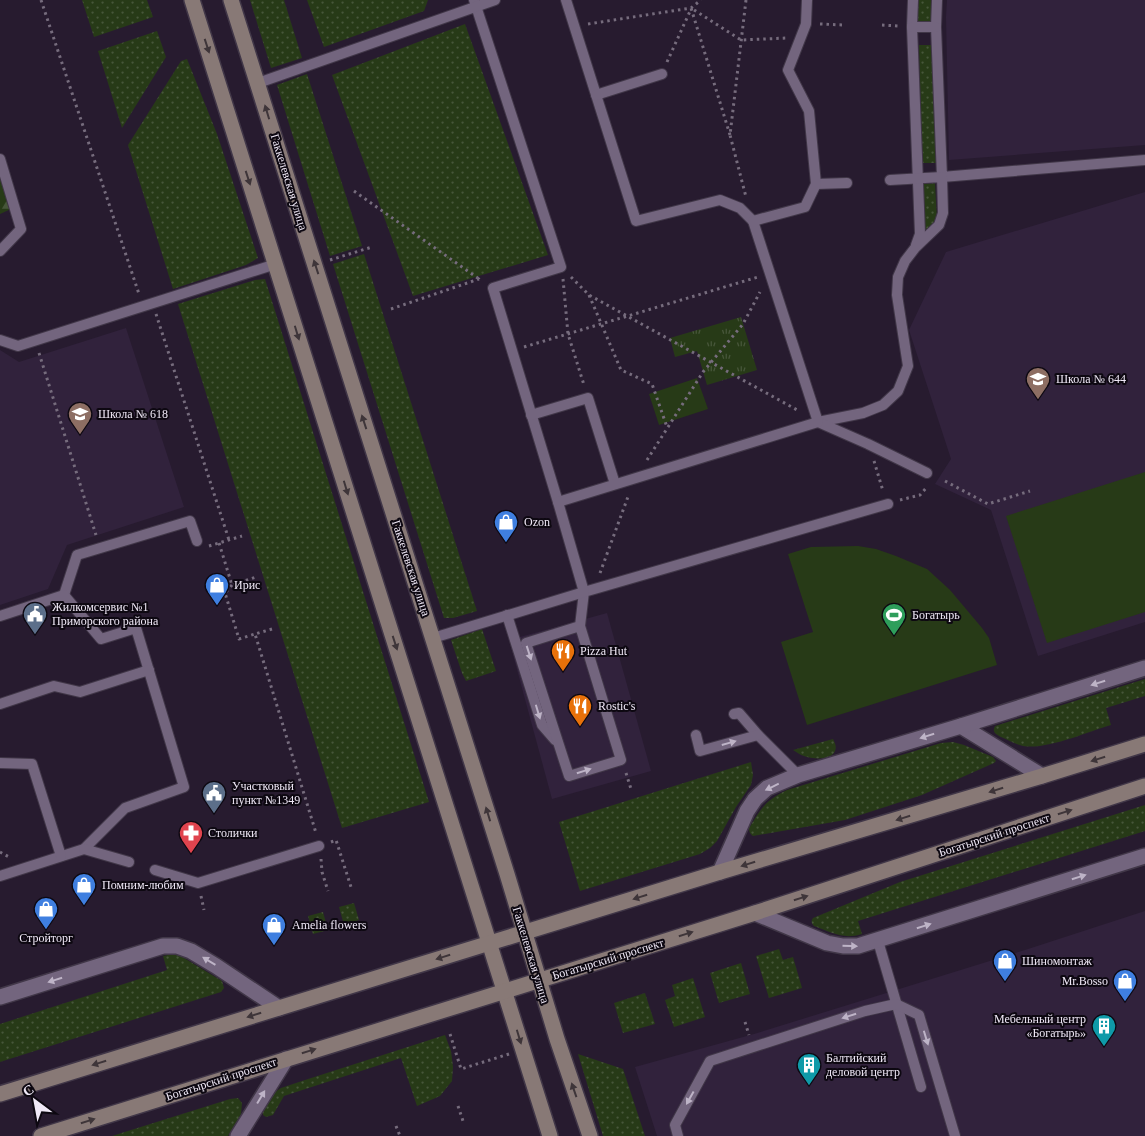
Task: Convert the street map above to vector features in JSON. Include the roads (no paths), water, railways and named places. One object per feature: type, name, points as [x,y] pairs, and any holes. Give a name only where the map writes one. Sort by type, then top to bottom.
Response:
[{"type":"main road","points":[[192,0],[550,1136]]},
{"type":"main road","name":"Гаккелевская улица","points":[[232,0],[557,1039],[590,1136]]},
{"type":"main road","points":[[0,1094],[720,872],[1145,744]]},
{"type":"main road","name":"Богатырский проспект","points":[[41,1136],[755,913],[1145,786]]},
{"type":"street","points":[[720,872],[747,811],[755,799],[767,788],[798,775],[1145,668]]},
{"type":"street","points":[[961,726],[1042,776]]},
{"type":"street","points":[[755,913],[827,943],[858,946],[1145,856]]},
{"type":"street","points":[[0,997],[163,946],[177,946],[191,951],[216,966],[278,1008]]},
{"type":"street","points":[[238,1136],[286,1059]]},
{"type":"lane","points":[[258,83],[475,3],[495,0]]},
{"type":"lane","points":[[566,0],[636,221],[720,200],[740,208],[753,221],[818,422],[927,473]]},
{"type":"lane","points":[[753,221],[804,207],[816,184],[809,111],[788,70],[806,24],[807,0]]},
{"type":"lane","points":[[913,0],[912,27],[920,234],[915,248]]},
{"type":"lane","points":[[558,502],[818,422],[863,413],[883,405],[898,391],[908,366],[897,295],[898,277],[905,261],[915,248],[939,225],[943,213],[936,27],[937,0]]},
{"type":"lane","points":[[475,3],[561,267],[493,288],[558,502],[589,591],[580,626],[621,760],[569,776],[526,643],[580,626]]},
{"type":"lane","points":[[912,27],[936,27]]},
{"type":"lane","points":[[596,96],[662,74]]},
{"type":"lane","points":[[0,159],[20,229],[0,251]]},
{"type":"lane","points":[[890,180],[942,178],[1145,160]]},
{"type":"lane","points":[[816,184],[847,183]]},
{"type":"lane","points":[[0,340],[18,346],[276,264]]},
{"type":"lane","points":[[531,415],[588,398],[616,484]]},
{"type":"lane","points":[[433,638],[888,504]]},
{"type":"lane","points":[[64,595],[77,555],[190,521],[197,541]]},
{"type":"lane","points":[[0,616],[64,595]]},
{"type":"lane","points":[[0,876],[84,848],[125,808],[184,787],[136,628],[101,639],[64,595]]},
{"type":"lane","points":[[507,616],[542,725],[559,745]]},
{"type":"lane","points":[[0,704],[54,686],[80,692],[149,670]]},
{"type":"lane","points":[[734,714],[739,713],[798,775]]},
{"type":"lane","points":[[696,735],[700,752],[758,735]]},
{"type":"lane","points":[[0,763],[32,764],[61,856]]},
{"type":"lane","points":[[156,870],[198,883],[319,846]]},
{"type":"lane","points":[[84,848],[129,862]]},
{"type":"lane","points":[[878,941],[921,1087]]},
{"type":"lane","points":[[678,1136],[675,1125],[710,1061],[865,1011],[896,1004],[919,1015],[955,1136]]},
{"type":"place","name":"Школа № 644","points":[[1038,400]]},
{"type":"place","name":"Школа № 618","points":[[80,435]]},
{"type":"place","name":"Ozon","points":[[506,543]]},
{"type":"place","name":"Ирис","points":[[217,606]]},
{"type":"place","name":"Жилкомсервис №1 Приморского района","points":[[35,635]]},
{"type":"place","name":"Богатырь","points":[[894,636]]},
{"type":"place","name":"Pizza Hut","points":[[563,672]]},
{"type":"place","name":"Rostic's","points":[[580,727]]},
{"type":"place","name":"Участковый пункт №1349","points":[[214,814]]},
{"type":"place","name":"Столички","points":[[191,854]]},
{"type":"place","name":"Помним-любим","points":[[84,906]]},
{"type":"place","name":"Стройторг","points":[[46,930]]},
{"type":"place","name":"Amelia flowers","points":[[274,946]]},
{"type":"place","name":"Шиномонтаж","points":[[1005,982]]},
{"type":"place","name":"Mr.Bosso","points":[[1125,1002]]},
{"type":"place","name":"Мебельный центр «Богатырь»","points":[[1104,1047]]},
{"type":"place","name":"Балтийский деловой центр","points":[[809,1086]]}]
